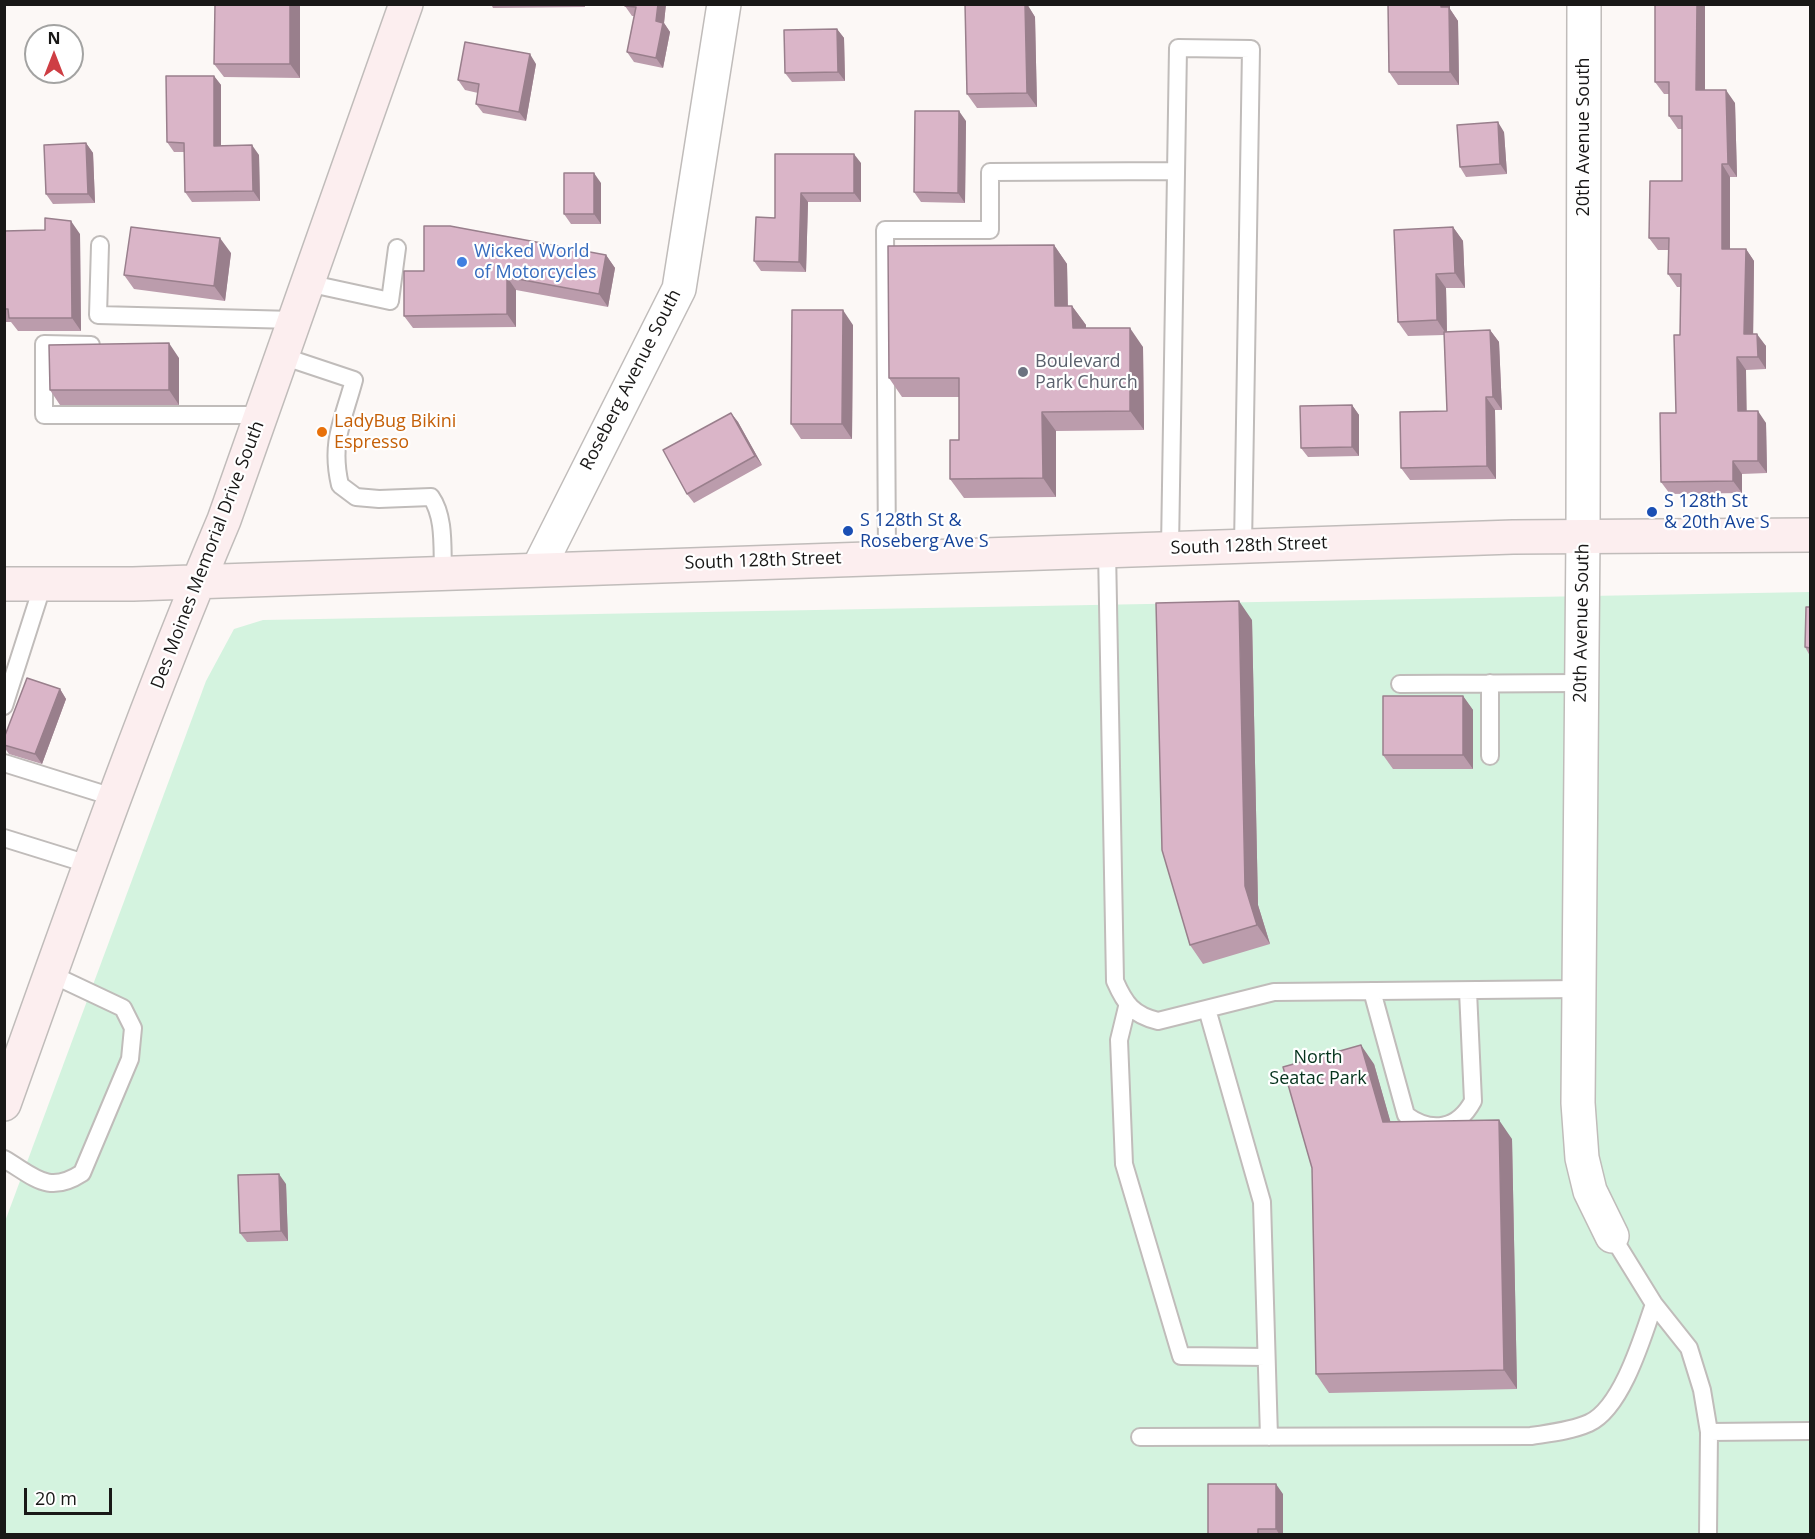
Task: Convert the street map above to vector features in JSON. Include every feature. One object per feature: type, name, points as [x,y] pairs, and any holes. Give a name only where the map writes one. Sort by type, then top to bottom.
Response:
[{"type":"street","name":"Des Moines Memorial Drive South","points":[[4,1104],[198,580],[224,520],[406,4]]},
{"type":"street","name":"Roseberg Avenue South","points":[[538,569],[679,290],[724,4]]},
{"type":"street","name":"20th Avenue South","points":[[1584,4],[1583,536],[1578,1103],[1582,1158],[1590,1191],[1612,1236]]},
{"type":"street","name":"South 128th Street","points":[[4,584],[43,585],[1583,536],[1810,535]]},
{"type":"lane","points":[[1170,548],[1178,48],[1251,49],[1243,546]]},
{"type":"lane","points":[[887,557],[885,230],[990,230],[990,172],[1175,171]]},
{"type":"lane","points":[[100,245],[98,315],[294,320]]},
{"type":"lane","points":[[307,282],[390,301],[397,248]]},
{"type":"lane","points":[[110,345],[44,344],[44,415],[261,416]]},
{"type":"lane","points":[[282,356],[354,380],[336,442],[335,464],[340,485],[356,497],[379,499],[431,496],[436,503],[441,524],[443,572]]},
{"type":"lane","points":[[1107,550],[1115,981],[1127,1007],[1140,1017],[1158,1021],[1274,992],[1579,989]]},
{"type":"lane","points":[[4,706],[43,585]]},
{"type":"lane","points":[[1490,683],[1490,756]]},
{"type":"lane","points":[[1400,684],[1582,683]]},
{"type":"lane","points":[[4,763],[116,798]]},
{"type":"lane","points":[[4,838],[91,865]]},
{"type":"lane","points":[[4,1159],[43,1182],[57,1185],[82,1173],[130,1059],[133,1028],[123,1008],[51,974]]},
{"type":"lane","points":[[1372,991],[1406,1115],[1416,1122],[1452,1125],[1465,1116],[1473,1101],[1468,991]]},
{"type":"lane","points":[[1127,1007],[1120,1027],[1119,1040],[1124,1164],[1181,1356],[1266,1356]]},
{"type":"lane","points":[[1207,1009],[1262,1202],[1269,1437]]},
{"type":"lane","points":[[1612,1236],[1654,1304],[1689,1348],[1702,1390],[1709,1432],[1708,1534]]},
{"type":"lane","points":[[1140,1437],[1531,1436],[1577,1427],[1592,1422],[1616,1397],[1634,1361],[1654,1304]]},
{"type":"lane","points":[[1709,1432],[1810,1431]]},
{"type":"green space","name":"North Seatac Park","points":[[1810,592],[1810,1534],[5,1534],[4,1224],[206,681],[234,629],[263,620]]},
{"type":"building","points":[[215,4],[290,4],[290,64],[214,64]]},
{"type":"building","points":[[626,4],[658,4],[656,21],[663,23],[656,58],[627,52],[636,7],[625,6]]},
{"type":"building","points":[[965,4],[1025,4],[1027,93],[967,94]]},
{"type":"building","points":[[1388,4],[1441,4],[1441,7],[1449,7],[1450,72],[1389,72]]},
{"type":"building","points":[[1655,4],[1697,4],[1696,90],[1726,90],[1728,164],[1722,164],[1722,249],[1746,249],[1744,334],[1757,334],[1758,357],[1737,357],[1738,411],[1758,411],[1758,461],[1733,461],[1733,481],[1661,482],[1660,413],[1676,413],[1674,335],[1680,335],[1681,274],[1668,274],[1669,238],[1649,238],[1650,181],[1682,181],[1682,116],[1669,116],[1669,82],[1655,82]]},
{"type":"building","points":[[837,29],[838,72],[785,73],[784,30]]},
{"type":"building","points":[[465,42],[530,54],[519,112],[476,104],[479,84],[458,80]]},
{"type":"building","points":[[166,76],[214,76],[214,146],[252,145],[253,191],[185,192],[184,143],[167,142]]},
{"type":"building","points":[[915,111],[959,111],[958,193],[914,192]]},
{"type":"building","points":[[1498,122],[1500,164],[1460,167],[1457,125]]},
{"type":"building","points":[[86,143],[88,194],[46,194],[44,145]]},
{"type":"building","points":[[775,154],[854,154],[854,193],[801,193],[799,262],[754,261],[756,217],[775,218]]},
{"type":"building","points":[[564,173],[594,173],[594,214],[564,214]]},
{"type":"building","points":[[45,218],[71,221],[72,318],[9,318],[8,309],[4,309],[4,231],[45,230]]},
{"type":"building","points":[[424,226],[450,226],[606,255],[599,294],[507,277],[507,314],[404,316],[404,271],[424,271]]},
{"type":"building","points":[[131,227],[220,238],[214,286],[124,275]]},
{"type":"building","points":[[1453,227],[1455,273],[1436,274],[1437,320],[1398,322],[1394,230]]},
{"type":"building","name":"Boulevard Park Church","points":[[1054,245],[1055,306],[1072,306],[1073,328],[1130,328],[1130,411],[1042,412],[1043,478],[950,479],[950,440],[959,440],[959,378],[889,378],[888,246]]},
{"type":"building","points":[[792,310],[843,310],[842,424],[791,424]]},
{"type":"building","points":[[1490,330],[1493,397],[1486,397],[1487,466],[1401,468],[1400,412],[1447,411],[1444,332]]},
{"type":"building","points":[[169,343],[169,390],[50,390],[49,345]]},
{"type":"building","points":[[1352,405],[1352,447],[1301,448],[1300,406]]},
{"type":"building","points":[[731,413],[755,456],[687,494],[663,450]]},
{"type":"building","points":[[1239,601],[1245,886],[1257,925],[1190,945],[1162,850],[1156,603]]},
{"type":"building","points":[[1806,607],[1810,607],[1810,648],[1805,647]]},
{"type":"building","points":[[27,678],[60,689],[35,754],[4,745],[4,738]]},
{"type":"building","points":[[1383,696],[1463,696],[1463,755],[1383,755]]},
{"type":"building","points":[[1361,1045],[1383,1122],[1499,1120],[1504,1370],[1316,1374],[1312,1168],[1283,1067]]},
{"type":"building","points":[[279,1174],[281,1231],[240,1233],[238,1175]]},
{"type":"building","points":[[1208,1484],[1276,1484],[1276,1529],[1258,1529],[1258,1534],[1208,1534]]},
{"type":"place","name":"Wicked World of Motorcycles","points":[[462,262]]},
{"type":"place","name":"Boulevard Park Church","points":[[1023,372]]},
{"type":"place","name":"LadyBug Bikini Espresso","points":[[322,432]]},
{"type":"place","name":"S 128th St & 20th Ave S","points":[[1652,512]]},
{"type":"place","name":"S 128th St & Roseberg Ave S","points":[[848,531]]}]
